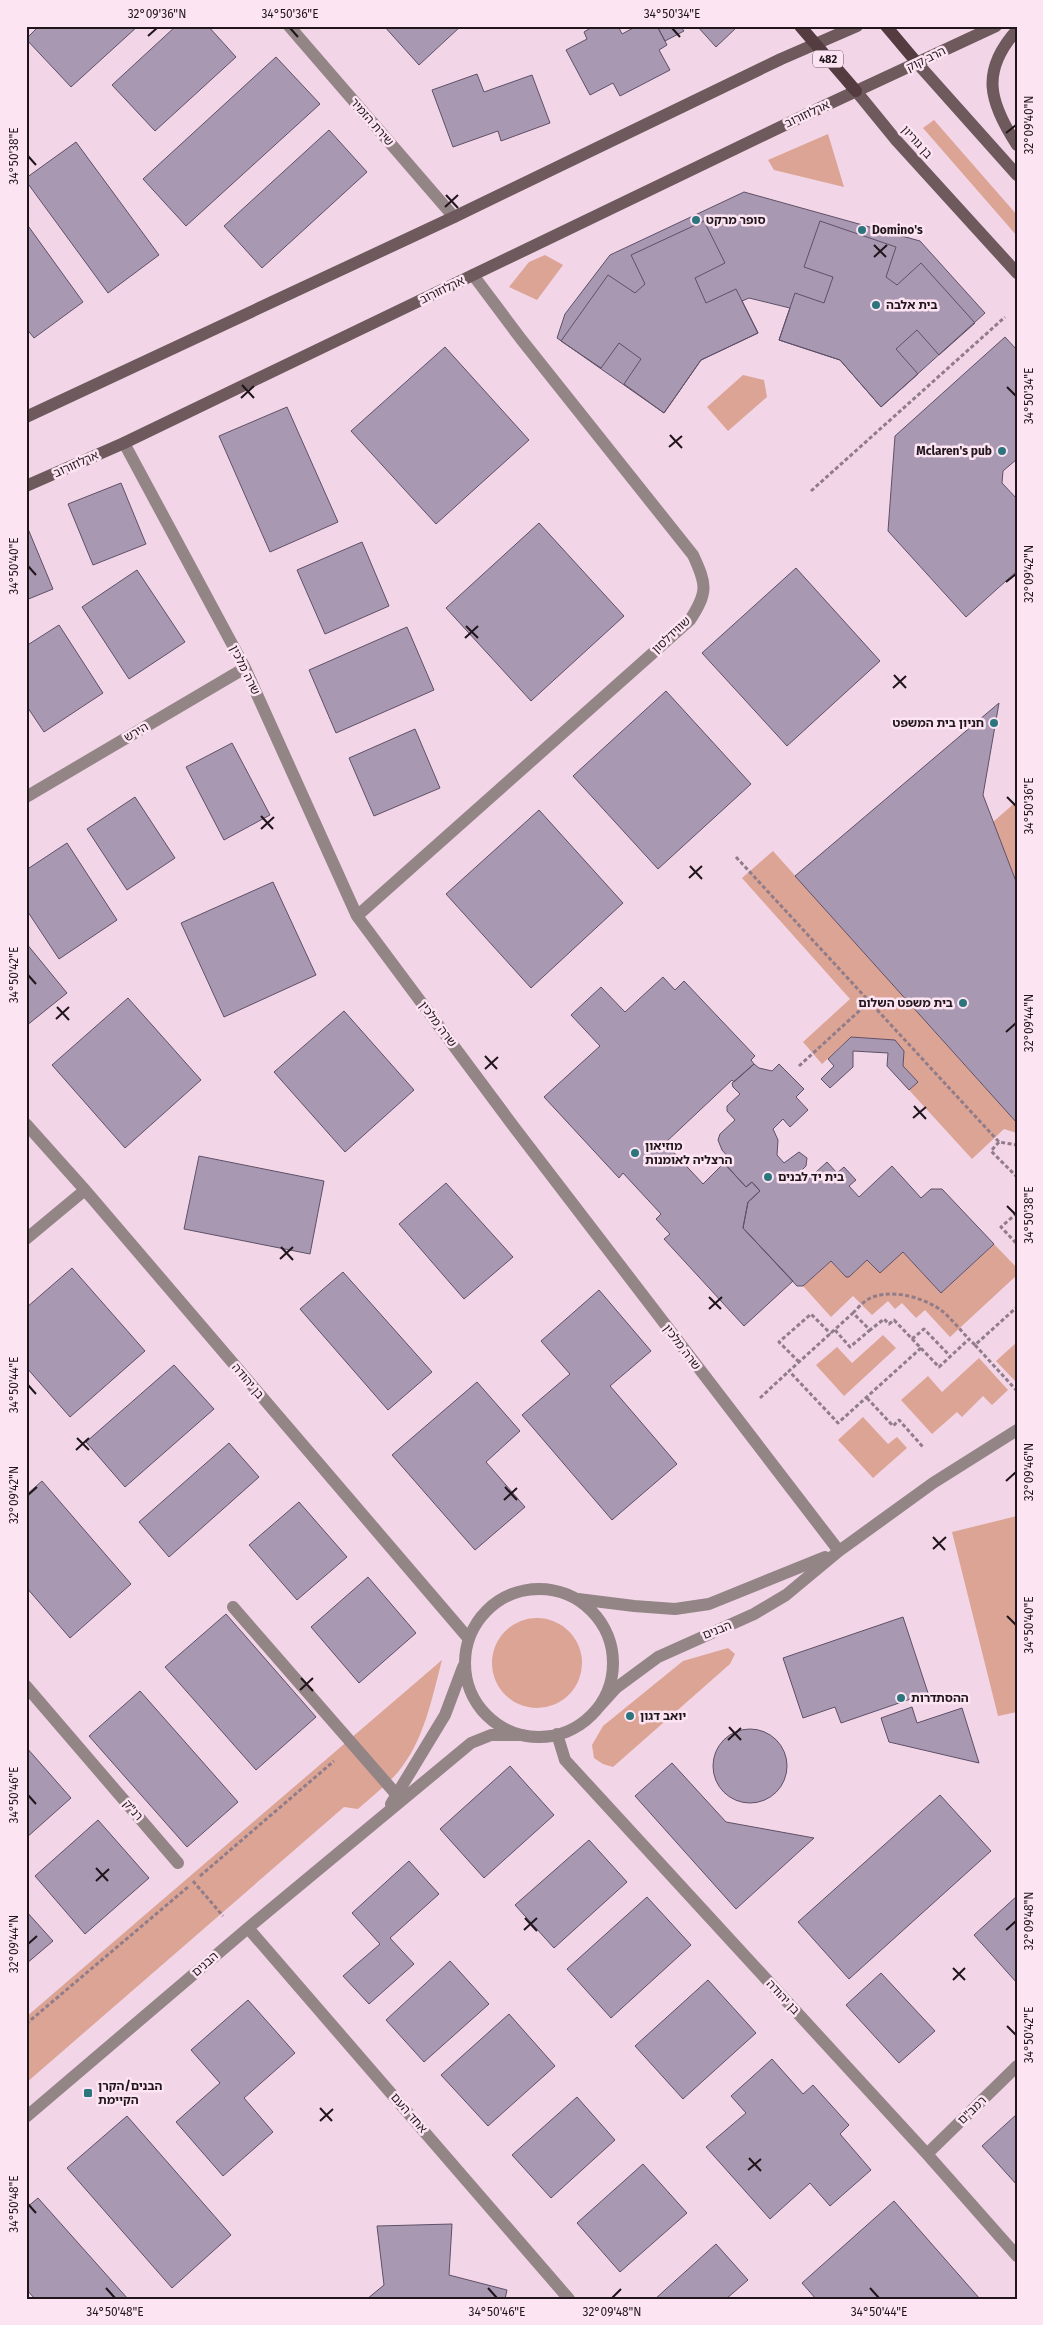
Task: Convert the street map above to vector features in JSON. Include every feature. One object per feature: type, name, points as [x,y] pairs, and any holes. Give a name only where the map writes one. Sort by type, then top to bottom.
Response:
[{"type":"main road","name":"בן גוריון","points":[[800,26],[896,140],[1017,273]]},
{"type":"main road","points":[[26,417],[857,26]]},
{"type":"main road","points":[[886,26],[1017,175]]},
{"type":"main road","name":"הרב קוק","points":[[856,91],[918,64],[996,26]]},
{"type":"main road","points":[[1017,30],[1003,45],[992,73],[994,104],[1017,145]]},
{"type":"main road","name":"ארלוזורוב","points":[[26,486],[124,442],[856,91]]},
{"type":"street","name":"שירת הזמיר","points":[[289,26],[454,217]]},
{"type":"street","name":"שווידלסון","points":[[357,916],[690,620],[702,602],[704,580],[693,555],[473,275]]},
{"type":"street","name":"שרה מלכין","points":[[124,442],[245,668],[357,916],[514,1127],[839,1551]]},
{"type":"street","name":"הירש","points":[[26,797],[245,668]]},
{"type":"street","name":"בן יהודה","points":[[26,1124],[85,1190],[469,1639]]},
{"type":"street","points":[[26,1239],[85,1190]]},
{"type":"street","name":"הבנים","points":[[596,1710],[628,1679],[658,1658],[754,1614],[786,1595],[839,1551],[933,1483],[1017,1430]]},
{"type":"street","name":"הבנים","points":[[573,1598],[634,1606],[675,1608],[710,1604],[839,1551]]},
{"type":"street","points":[[540,1589],[562,1592],[573,1598],[583,1603],[599,1620],[609,1640],[613,1664],[609,1688],[596,1710],[578,1726],[557,1734],[534,1737],[512,1733],[493,1722],[478,1706],[468,1686],[465,1662],[469,1639],[479,1619],[496,1603],[517,1592],[540,1589]]},
{"type":"street","points":[[233,1607],[396,1794]]},
{"type":"street","name":"הבנים","points":[[386,1812],[445,1714],[465,1662]]},
{"type":"street","name":"רנ\"ק","points":[[26,1686],[178,1863]]},
{"type":"street","name":"בן יהודה","points":[[557,1734],[565,1760],[927,2154],[1017,2256]]},
{"type":"street","name":"הבנים","points":[[26,2117],[244,1931],[471,1743],[491,1735],[523,1735]]},
{"type":"street","name":"אחד העם","points":[[244,1931],[569,2299]]},
{"type":"street","name":"רמב\"ם","points":[[927,2154],[1017,2066]]},
{"type":"path","points":[[811,491],[1005,317]]},
{"type":"path","points":[[736,858],[999,1142],[1017,1145]]},
{"type":"path","points":[[799,1066],[869,1002]]},
{"type":"path","points":[[999,1142],[991,1151],[1017,1177]]},
{"type":"path","points":[[1017,1213],[1001,1228],[1017,1244]]},
{"type":"path","points":[[760,1398],[867,1300],[878,1295],[891,1294],[916,1298],[941,1310],[1017,1391]]},
{"type":"path","points":[[975,1345],[1017,1307]]},
{"type":"path","points":[[853,1313],[870,1330]]},
{"type":"path","points":[[799,1362],[779,1342],[811,1314],[831,1334]]},
{"type":"path","points":[[835,1330],[850,1347],[884,1319],[889,1324],[894,1320],[939,1367],[969,1339]]},
{"type":"path","points":[[912,1339],[924,1329],[950,1356]]},
{"type":"path","points":[[789,1371],[838,1423],[921,1348]]},
{"type":"path","points":[[866,1398],[893,1426],[899,1420],[923,1447]]},
{"type":"path","points":[[178,1863],[244,1931]]},
{"type":"shaded area","points":[[934,120],[1017,215],[1017,236],[923,128]]},
{"type":"shaded area","points":[[828,134],[844,187],[774,170],[768,160]]},
{"type":"shaded area","points":[[545,255],[563,265],[537,300],[509,287],[529,262]]},
{"type":"shaded area","points":[[743,375],[764,380],[767,397],[728,431],[707,407]]},
{"type":"shaded area","points":[[1017,801],[1017,884],[993,822]]},
{"type":"shaded area","points":[[773,851],[1017,1123],[1017,1133],[1004,1129],[972,1159],[909,1090],[917,1082],[903,1066],[904,1051],[895,1040],[851,1037],[822,1064],[803,1042],[850,999],[742,878]]},
{"type":"shaded area","points":[[994,1244],[1017,1268],[1017,1275],[950,1337],[925,1310],[916,1318],[902,1303],[895,1309],[888,1301],[872,1315],[853,1296],[831,1317],[803,1286],[831,1261],[846,1277],[849,1277],[867,1260],[880,1272],[903,1252],[941,1293]]},
{"type":"shaded area","points":[[883,1335],[896,1348],[844,1396],[816,1365],[837,1347],[852,1363]]},
{"type":"shaded area","points":[[1017,1342],[1017,1383],[996,1361]]},
{"type":"shaded area","points":[[979,1358],[1008,1390],[992,1405],[983,1396],[962,1417],[957,1412],[932,1434],[901,1400],[928,1376],[942,1392]]},
{"type":"shaded area","points":[[863,1417],[888,1444],[897,1437],[907,1448],[873,1478],[838,1440]]},
{"type":"shaded area","points":[[1017,1516],[1017,1712],[998,1716],[952,1532]]},
{"type":"shaded area","points":[[528,1618],[546,1618],[562,1625],[575,1638],[582,1654],[582,1672],[575,1688],[562,1701],[546,1708],[528,1708],[512,1701],[499,1688],[492,1672],[492,1654],[499,1638],[512,1625]]},
{"type":"shaded area","points":[[728,1648],[735,1654],[730,1664],[613,1767],[603,1764],[594,1758],[592,1745],[603,1726],[683,1661]]},
{"type":"shaded area","points":[[442,1660],[431,1704],[421,1733],[407,1760],[394,1777],[358,1809],[344,1807],[26,2083],[26,2017]]},
{"type":"building","points":[[39,26],[138,26],[71,87],[26,39]]},
{"type":"building","points":[[176,26],[208,26],[236,57],[155,131],[112,85]]},
{"type":"building","points":[[384,26],[461,26],[419,65]]},
{"type":"building","points":[[594,26],[618,26],[622,34],[637,26],[657,26],[667,45],[659,50],[670,70],[620,96],[613,83],[590,95],[566,50],[587,39],[584,32]]},
{"type":"building","points":[[657,26],[680,26],[684,31],[665,41]]},
{"type":"building","points":[[697,26],[736,26],[737,27],[716,47]]},
{"type":"building","points":[[276,57],[320,104],[186,226],[143,179]]},
{"type":"building","points":[[477,74],[484,92],[532,75],[550,123],[501,141],[498,131],[453,147],[432,90]]},
{"type":"building","points":[[329,130],[367,172],[262,268],[224,226]]},
{"type":"building","points":[[76,142],[159,255],[108,293],[26,181],[26,178]]},
{"type":"building","name":"בית אלבה","points":[[744,192],[920,241],[985,313],[881,407],[840,360],[779,340],[790,308],[749,298],[742,301],[758,333],[701,360],[664,413],[557,338],[565,314],[610,255]]},
{"type":"building","points":[[704,221],[725,263],[695,278],[706,303],[736,289],[758,333],[701,360],[664,413],[624,384],[641,359],[619,343],[601,368],[561,341],[608,275],[635,293],[645,284],[631,255]]},
{"type":"building","points":[[820,221],[896,247],[886,277],[897,285],[921,263],[975,323],[939,355],[917,330],[896,349],[918,374],[881,407],[840,360],[779,340],[795,293],[824,303],[833,277],[804,267]]},
{"type":"building","points":[[26,223],[83,302],[34,338],[26,328]]},
{"type":"building","points":[[1005,337],[1017,350],[1017,459],[1003,471],[1002,483],[1017,499],[1017,571],[966,617],[888,531],[895,436]]},
{"type":"building","points":[[445,347],[529,440],[436,524],[351,431]]},
{"type":"building","points":[[287,407],[338,522],[270,552],[219,436]]},
{"type":"building","points":[[121,483],[146,544],[93,565],[68,504]]},
{"type":"building","points":[[539,523],[624,616],[531,701],[446,608]]},
{"type":"building","points":[[26,524],[53,589],[26,600]]},
{"type":"building","points":[[362,542],[389,606],[325,634],[297,570]]},
{"type":"building","points":[[796,568],[880,661],[787,746],[702,653]]},
{"type":"building","points":[[137,570],[185,642],[129,679],[82,607]]},
{"type":"building","points":[[59,625],[103,693],[44,732],[26,705],[26,646]]},
{"type":"building","points":[[407,627],[434,690],[336,733],[309,670]]},
{"type":"building","points":[[666,691],[751,784],[658,869],[573,776]]},
{"type":"building","name":"בית משפט השלום","points":[[999,703],[983,795],[1017,884],[1017,1123],[795,876]]},
{"type":"building","points":[[415,729],[440,788],[374,816],[349,758]]},
{"type":"building","points":[[232,743],[270,815],[224,840],[186,767]]},
{"type":"building","points":[[135,797],[175,858],[127,890],[87,829]]},
{"type":"building","points":[[539,810],[623,903],[531,988],[446,894]]},
{"type":"building","points":[[67,843],[117,920],[59,959],[26,909],[26,870]]},
{"type":"building","points":[[273,882],[316,975],[224,1017],[181,923]]},
{"type":"building","points":[[26,943],[67,993],[26,1026]]},
{"type":"building","name":"מוזיאון הרצליה לאומנות","points":[[663,977],[675,990],[684,981],[755,1056],[751,1060],[754,1064],[734,1082],[732,1080],[665,1143],[703,1184],[724,1163],[746,1187],[752,1182],[760,1191],[748,1202],[743,1228],[793,1281],[744,1326],[664,1239],[670,1234],[656,1219],[661,1214],[623,1173],[619,1178],[544,1097],[600,1046],[571,1015],[601,987],[625,1012]]},
{"type":"building","points":[[128,998],[201,1080],[125,1148],[52,1065]]},
{"type":"building","points":[[344,1011],[414,1090],[345,1152],[274,1072]]},
{"type":"building","points":[[851,1037],[895,1040],[904,1051],[903,1066],[918,1082],[909,1090],[887,1066],[888,1053],[853,1051],[853,1067],[830,1088],[821,1079],[834,1066],[828,1059]]},
{"type":"building","name":"בית יד לבנים","points":[[754,1064],[759,1068],[772,1071],[779,1064],[804,1089],[796,1097],[808,1110],[790,1127],[783,1119],[773,1129],[778,1140],[777,1155],[784,1163],[799,1152],[807,1158],[806,1166],[797,1175],[804,1183],[827,1162],[837,1173],[844,1167],[856,1180],[849,1186],[859,1197],[892,1166],[921,1198],[931,1189],[942,1189],[994,1244],[941,1293],[903,1252],[880,1273],[867,1260],[849,1277],[846,1277],[831,1261],[803,1286],[797,1286],[743,1228],[748,1202],[760,1191],[752,1182],[746,1187],[724,1163],[730,1159],[722,1150],[718,1140],[720,1134],[735,1120],[727,1111],[727,1106],[740,1094],[733,1087],[732,1083]]},
{"type":"building","points":[[199,1156],[324,1181],[310,1254],[184,1229]]},
{"type":"building","points":[[446,1183],[513,1257],[464,1299],[399,1224]]},
{"type":"building","points":[[72,1268],[145,1351],[70,1417],[26,1367],[26,1308]]},
{"type":"building","points":[[343,1272],[432,1372],[388,1410],[300,1309]]},
{"type":"building","points":[[599,1290],[651,1351],[610,1386],[677,1464],[612,1520],[522,1415],[570,1374],[541,1341]]},
{"type":"building","points":[[174,1365],[214,1409],[125,1487],[86,1442]]},
{"type":"building","points":[[477,1382],[520,1431],[486,1462],[525,1507],[475,1550],[392,1455]]},
{"type":"building","points":[[229,1443],[259,1477],[169,1557],[139,1522]]},
{"type":"building","points":[[42,1481],[131,1584],[70,1638],[26,1587],[26,1495]]},
{"type":"building","points":[[299,1502],[347,1557],[297,1600],[249,1545]]},
{"type":"building","points":[[368,1577],[416,1633],[359,1683],[311,1627]]},
{"type":"building","points":[[226,1614],[316,1717],[256,1770],[165,1667]]},
{"type":"building","points":[[903,1617],[928,1693],[841,1723],[835,1707],[803,1718],[783,1658]]},
{"type":"building","points":[[140,1691],[238,1802],[187,1847],[89,1736]]},
{"type":"building","points":[[912,1707],[917,1723],[962,1708],[979,1763],[889,1742],[881,1718]]},
{"type":"building","points":[[750,1729],[771,1735],[781,1745],[787,1766],[781,1787],[771,1797],[750,1803],[729,1797],[719,1787],[713,1766],[719,1745],[729,1735]]},
{"type":"building","points":[[26,1747],[71,1798],[26,1838]]},
{"type":"building","points":[[672,1763],[726,1822],[814,1838],[736,1909],[635,1796]]},
{"type":"building","points":[[510,1766],[554,1815],[484,1878],[440,1829]]},
{"type":"building","points":[[940,1795],[991,1851],[849,1979],[798,1922]]},
{"type":"building","points":[[98,1820],[149,1878],[85,1934],[35,1876]]},
{"type":"building","points":[[589,1840],[627,1882],[554,1948],[515,1905]]},
{"type":"building","points":[[409,1861],[439,1894],[390,1938],[414,1964],[369,2004],[343,1976],[380,1944],[352,1913]]},
{"type":"building","points":[[1017,1896],[1017,1983],[974,1935]]},
{"type":"building","points":[[647,1897],[691,1945],[611,2018],[567,1969]]},
{"type":"building","points":[[26,1911],[53,1941],[26,1964]]},
{"type":"building","points":[[450,1961],[489,2004],[424,2062],[386,2020]]},
{"type":"building","points":[[881,1973],[935,2031],[899,2063],[846,2005]]},
{"type":"building","points":[[708,1980],[756,2033],[683,2099],[635,2046]]},
{"type":"building","points":[[248,2000],[295,2053],[244,2098],[273,2132],[223,2176],[176,2122],[220,2083],[191,2050]]},
{"type":"building","points":[[509,2014],[555,2066],[488,2126],[441,2075]]},
{"type":"building","points":[[772,2059],[803,2094],[813,2085],[849,2125],[840,2134],[871,2170],[830,2206],[810,2183],[770,2219],[706,2147],[746,2113],[731,2096]]},
{"type":"building","points":[[577,2097],[615,2140],[551,2198],[512,2155]]},
{"type":"building","points":[[1017,2114],[1017,2185],[982,2146]]},
{"type":"building","points":[[127,2116],[231,2235],[172,2288],[67,2168]]},
{"type":"building","points":[[643,2164],[687,2213],[620,2272],[577,2223]]},
{"type":"building","points":[[38,2198],[128,2299],[35,2299],[26,2289],[26,2208]]},
{"type":"building","points":[[894,2201],[980,2299],[816,2299],[802,2283]]},
{"type":"building","points":[[452,2224],[449,2275],[507,2290],[505,2299],[367,2299],[384,2285],[377,2226]]},
{"type":"building","points":[[716,2244],[748,2280],[726,2299],[655,2299]]},
{"type":"place","name":"סופר מרקט","points":[[696,220]]},
{"type":"place","name":"Domino's","points":[[862,230]]},
{"type":"place","name":"בית אלבה","points":[[876,305]]},
{"type":"place","name":"Mclaren's pub","points":[[1002,451]]},
{"type":"place","name":"חניון בית המשפט","points":[[994,723]]},
{"type":"place","name":"בית משפט השלום","points":[[963,1003]]},
{"type":"place","name":"מוזיאון הרצליה לאומנות","points":[[635,1153]]},
{"type":"place","name":"בית יד לבנים","points":[[768,1177]]},
{"type":"place","name":"ההסתדרות","points":[[901,1698]]},
{"type":"place","name":"יואב דגון","points":[[630,1716]]},
{"type":"place","name":"הבנים/הקרן הקיימת","points":[[88,2093]]}]
